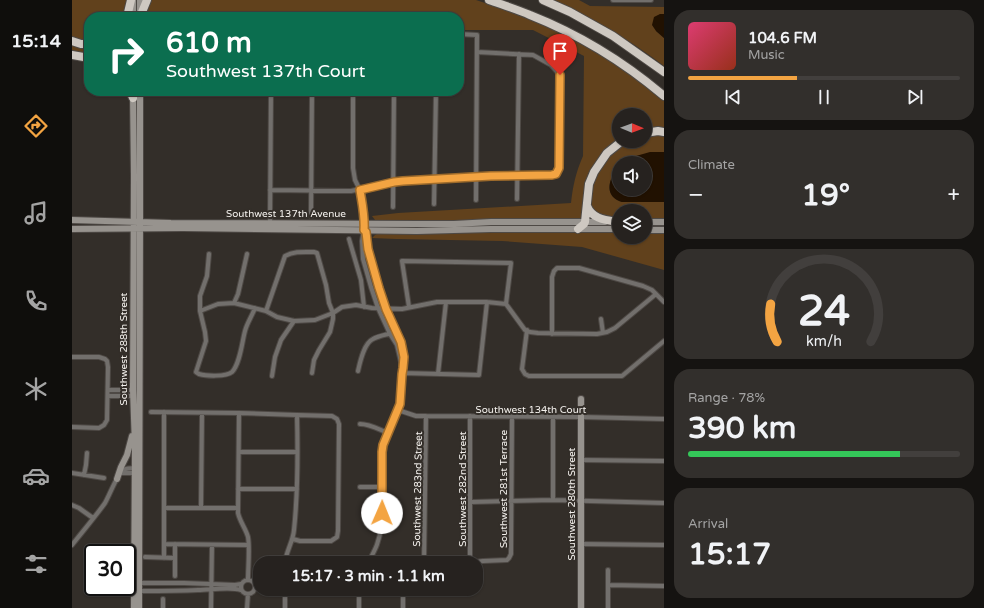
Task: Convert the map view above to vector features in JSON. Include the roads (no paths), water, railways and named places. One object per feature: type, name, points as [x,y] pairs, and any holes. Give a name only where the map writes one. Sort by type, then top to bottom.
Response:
[{"type":"highway","points":[[128,12],[132,0]]},
{"type":"highway","points":[[142,12],[147,0]]},
{"type":"highway","points":[[489,0],[530,15],[567,32],[609,55],[648,82],[664,96]]},
{"type":"highway","points":[[543,0],[570,12],[613,36],[664,72]]},
{"type":"highway","points":[[72,41],[84,44]]},
{"type":"highway","points":[[72,55],[84,57]]},
{"type":"highway","points":[[652,132],[664,132]]},
{"type":"highway","points":[[578,229],[585,222],[589,184],[594,172],[607,152],[612,148]]},
{"type":"highway","points":[[587,206],[593,216],[612,222]]},
{"type":"main road","points":[[132,0],[133,12]]},
{"type":"main road","points":[[140,0],[140,12]]},
{"type":"main road","name":"Southwest 288th Street","points":[[132,96],[134,176],[137,222]]},
{"type":"main road","name":"Southwest 288th Street","points":[[139,608],[139,591],[136,584],[137,222],[140,96]]},
{"type":"main road","name":"Southwest 137th Avenue","points":[[72,220],[198,226]]},
{"type":"main road","name":"Southwest 137th Avenue","points":[[364,227],[491,222],[585,222],[612,224]]},
{"type":"main road","points":[[652,222],[664,222]]},
{"type":"main road","name":"Southwest 137th Avenue","points":[[72,229],[270,226],[454,230],[578,229],[612,225]]},
{"type":"main road","name":"Southwest 288th Street","points":[[137,229],[133,393],[137,470]]},
{"type":"main road","points":[[652,230],[664,230]]},
{"type":"main road","name":"Southwest 280th Street","points":[[581,399],[581,608]]},
{"type":"main road","points":[[117,479],[127,455],[134,429]]},
{"type":"main road","name":"Southwest 288th Street","points":[[134,608],[135,596]]},
{"type":"street","points":[[613,0],[651,0]]},
{"type":"street","points":[[464,34],[477,35],[476,200]]},
{"type":"street","points":[[270,190],[351,191],[394,182],[556,174],[559,168],[560,75],[552,65],[533,55],[477,52]]},
{"type":"street","points":[[517,199],[520,54]]},
{"type":"street","points":[[270,226],[271,96]]},
{"type":"street","points":[[311,216],[312,96]]},
{"type":"street","points":[[353,96],[353,168],[355,180],[360,190],[363,204],[364,227],[362,241],[364,258],[371,288],[378,308],[390,334],[397,345],[402,374]]},
{"type":"street","points":[[393,207],[394,96]]},
{"type":"street","points":[[434,204],[436,96]]},
{"type":"street","points":[[364,227],[368,249],[386,309],[401,342],[404,357],[400,404],[383,445],[381,535],[372,556]]},
{"type":"street","points":[[349,238],[361,280],[364,307]]},
{"type":"street","points":[[266,311],[285,256],[295,252],[317,253],[333,314],[330,332],[314,360],[312,373]]},
{"type":"street","points":[[209,254],[206,276],[200,296],[200,311],[206,341],[196,372],[198,374],[227,375],[233,371],[237,363],[245,329],[255,308]]},
{"type":"street","points":[[234,302],[238,294],[247,254]]},
{"type":"street","points":[[409,307],[402,261],[511,263],[506,304],[522,326],[526,330],[535,333],[603,333],[615,328],[656,294]]},
{"type":"street","points":[[552,334],[552,277],[556,269],[579,268],[646,287],[652,290],[664,302]]},
{"type":"street","points":[[200,311],[218,304],[234,302],[266,311],[277,317],[294,321],[315,320],[333,314],[342,307],[356,305],[386,309],[402,309],[437,302],[487,302],[506,304]]},
{"type":"street","points":[[438,374],[446,302]]},
{"type":"street","points":[[402,374],[480,375],[487,302]]},
{"type":"street","points":[[601,319],[603,333]]},
{"type":"street","points":[[272,376],[275,357],[281,340],[294,321]]},
{"type":"street","points":[[526,330],[522,369],[524,374],[530,376],[622,376],[664,341]]},
{"type":"street","points":[[358,371],[360,361],[368,342],[373,338],[396,331]]},
{"type":"street","points":[[72,357],[99,357],[105,359],[108,364],[106,423],[102,427],[94,428],[72,427]]},
{"type":"street","points":[[108,390],[133,393]]},
{"type":"street","points":[[108,396],[133,393]]},
{"type":"street","name":"Southwest 134th Court","points":[[398,410],[416,416],[664,419]]},
{"type":"street","points":[[151,412],[239,413],[335,417],[339,424],[338,534],[336,539],[331,541],[300,541],[293,539]]},
{"type":"street","points":[[164,412],[164,558]]},
{"type":"street","points":[[201,508],[202,413]]},
{"type":"street","points":[[239,413],[238,508],[239,517],[246,532],[248,545],[248,580]]},
{"type":"street","points":[[286,556],[293,539],[296,508],[297,415]]},
{"type":"street","name":"Southwest 283nd Street","points":[[424,556],[426,416]]},
{"type":"street","name":"Southwest 282nd Street","points":[[469,556],[470,416]]},
{"type":"street","name":"Southwest 281st Terrace","points":[[483,561],[507,560],[511,554],[512,417]]},
{"type":"street","points":[[553,417],[553,500]]},
{"type":"street","points":[[360,424],[368,424],[388,433]]},
{"type":"street","points":[[239,452],[297,452]]},
{"type":"street","points":[[84,475],[87,453]]},
{"type":"street","points":[[581,460],[664,461]]},
{"type":"street","points":[[72,545],[107,499],[121,473],[126,469],[137,470]]},
{"type":"street","points":[[72,472],[104,478]]},
{"type":"street","points":[[360,487],[382,487]]},
{"type":"street","points":[[238,489],[297,490]]},
{"type":"street","points":[[470,502],[553,500],[581,502],[664,503]]},
{"type":"street","points":[[72,505],[93,518]]},
{"type":"street","points":[[164,508],[238,508]]},
{"type":"street","points":[[164,544],[248,545]]},
{"type":"street","points":[[175,544],[175,576]]},
{"type":"street","points":[[582,544],[664,545]]},
{"type":"street","points":[[211,608],[212,545]]},
{"type":"street","points":[[145,558],[175,558]]},
{"type":"street","points":[[608,570],[608,608]]},
{"type":"street","points":[[136,584],[184,583],[235,585],[241,584],[248,580],[253,582]]},
{"type":"street","points":[[184,583],[184,591]]},
{"type":"street","points":[[241,584],[241,590]]},
{"type":"street","points":[[608,585],[664,586]]},
{"type":"street","points":[[139,591],[237,589],[248,594],[253,592]]},
{"type":"street","points":[[247,608],[248,594]]},
{"type":"street","points":[[285,596],[285,608]]},
{"type":"street","points":[[359,596],[359,608]]},
{"type":"street","points":[[403,596],[403,608]]},
{"type":"street","points":[[163,599],[163,608]]}]
